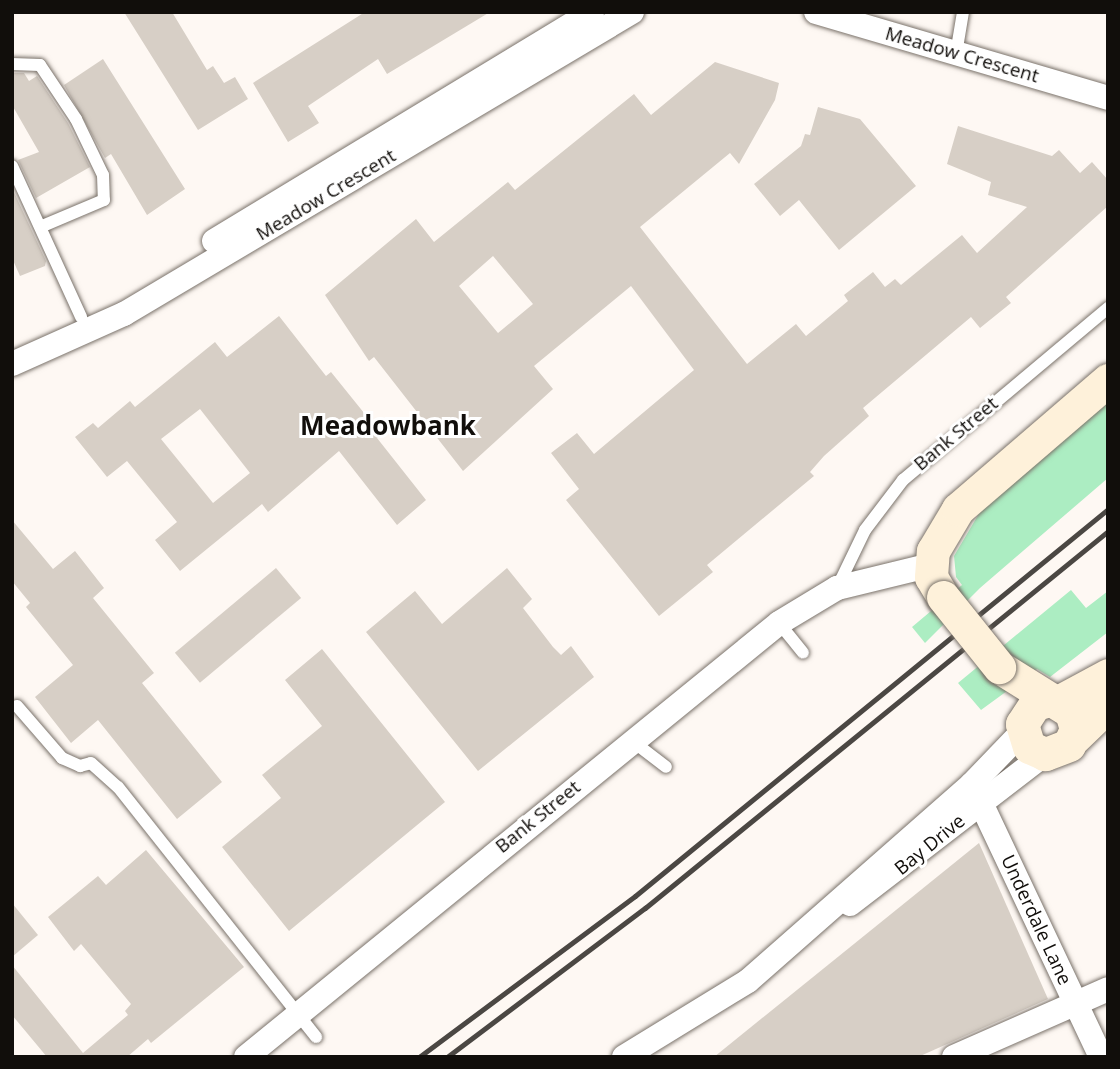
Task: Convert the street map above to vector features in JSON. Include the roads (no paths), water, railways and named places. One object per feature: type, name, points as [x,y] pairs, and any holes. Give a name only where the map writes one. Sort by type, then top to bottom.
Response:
[{"type":"main road","points":[[1108,380],[958,509],[939,536],[931,565],[943,597],[1020,708],[1062,751],[1108,705]]},
{"type":"main road","points":[[1020,708],[1054,701],[1108,675]]},
{"type":"main road","points":[[1054,701],[1075,720],[1074,738]]},
{"type":"street","name":"Meadow Crescent","points":[[12,347],[113,302],[592,12]]},
{"type":"street","name":"Meadow Crescent","points":[[12,364],[124,314],[632,12]]},
{"type":"street","name":"Meadow Crescent","points":[[816,12],[865,20],[956,54],[1108,98]]},
{"type":"street","name":"Bank Street","points":[[246,1057],[631,740],[779,623],[837,588],[931,565]]},
{"type":"street","name":"Bay Drive","points":[[624,1057],[748,981],[811,929],[868,872],[976,794],[1020,708]]},
{"type":"street","name":"Underdale Lane","points":[[976,794],[1101,1057]]},
{"type":"street","points":[[954,1057],[1108,989]]},
{"type":"lane","points":[[956,54],[963,12]]},
{"type":"lane","points":[[12,64],[40,65],[76,119],[103,176],[103,200],[40,227]]},
{"type":"lane","points":[[12,166],[80,317]]},
{"type":"lane","name":"Bank Street","points":[[837,588],[865,530],[904,480],[1108,309]]},
{"type":"lane","points":[[779,623],[803,653]]},
{"type":"lane","points":[[17,706],[62,758],[80,766],[91,764],[118,787],[316,1037]]},
{"type":"lane","points":[[631,740],[666,768]]},
{"type":"railway","points":[[419,1057],[635,896],[1108,509]]},
{"type":"railway","points":[[447,1057],[645,908],[1108,531]]},
{"type":"district","name":"Meadowbank","points":[[388,426]]}]
